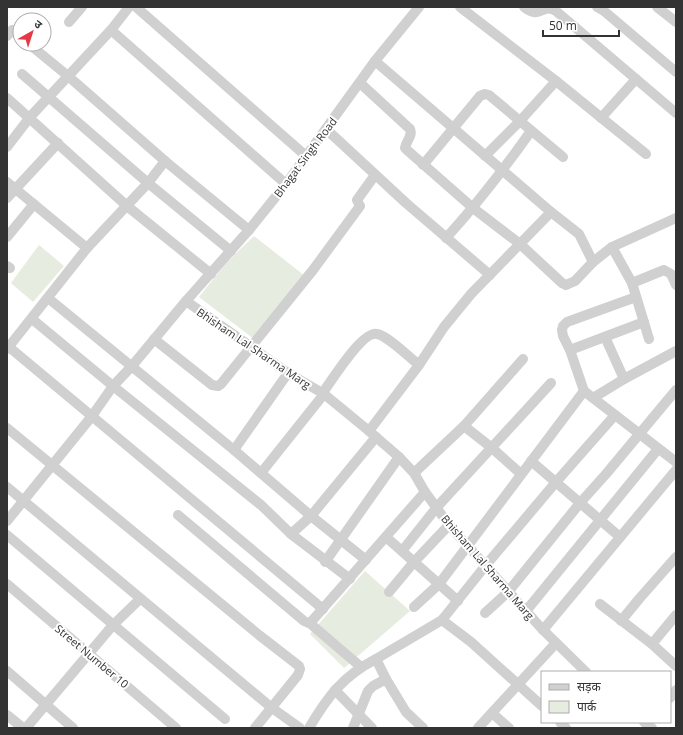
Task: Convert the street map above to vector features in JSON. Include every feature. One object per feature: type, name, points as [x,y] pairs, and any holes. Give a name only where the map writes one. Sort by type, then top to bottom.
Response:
[{"type":"street","points":[[69,22],[82,7]]},
{"type":"street","points":[[7,147],[30,118],[111,30],[129,7]]},
{"type":"street","points":[[136,7],[306,156]]},
{"type":"street","name":"Bhagat Singh Road","points":[[7,521],[92,416],[113,386],[249,230],[286,184],[376,61],[418,7]]},
{"type":"street","points":[[460,7],[556,81],[646,154]]},
{"type":"street","points":[[524,7],[532,13],[536,13],[547,8],[556,11],[676,112]]},
{"type":"street","points":[[657,7],[676,22]]},
{"type":"street","points":[[603,8],[676,72]]},
{"type":"street","points":[[111,30],[286,184]]},
{"type":"street","points":[[39,52],[165,161],[249,230]]},
{"type":"street","points":[[376,61],[485,156],[579,234],[593,262]]},
{"type":"street","points":[[22,74],[148,183],[231,251]]},
{"type":"street","points":[[601,118],[636,79]]},
{"type":"street","points":[[485,156],[520,121],[556,81]]},
{"type":"street","points":[[360,84],[410,129],[412,133],[405,148],[473,208],[520,244],[566,285],[575,281],[593,262],[612,247],[676,218]]},
{"type":"street","points":[[423,165],[483,94],[488,95],[563,157]]},
{"type":"street","points":[[7,98],[127,206],[211,274]]},
{"type":"street","points":[[326,129],[375,175],[490,275]]},
{"type":"street","points":[[446,238],[503,171],[531,131]]},
{"type":"street","points":[[7,198],[58,143]]},
{"type":"street","points":[[165,161],[148,183],[88,248],[8,348],[92,416],[323,609]]},
{"type":"street","points":[[154,339],[215,386],[221,384],[313,270],[360,206],[357,200],[375,175]]},
{"type":"street","points":[[7,182],[88,248]]},
{"type":"street","points":[[7,237],[34,204]]},
{"type":"street","points":[[292,534],[311,516],[373,434],[444,327],[471,294],[551,212]]},
{"type":"street","points":[[612,247],[632,283],[649,339]]},
{"type":"street","points":[[632,283],[664,270],[671,274],[676,286]]},
{"type":"street","points":[[48,298],[366,560]]},
{"type":"street","points":[[636,298],[568,322],[563,326],[563,336],[570,350],[584,392],[676,462]]},
{"type":"street","name":"Bhisham Lal Sharma Marg","points":[[186,301],[252,346],[288,373],[324,394],[373,434],[398,457],[414,473],[425,492],[449,524],[508,592],[543,630],[585,671]]},
{"type":"street","points":[[32,319],[261,505],[292,534],[326,562],[350,579]]},
{"type":"street","points":[[570,350],[644,322]]},
{"type":"street","points":[[261,473],[324,394],[324,391],[341,367],[360,343],[370,334],[376,333],[386,338],[419,365]]},
{"type":"street","points":[[605,337],[624,379]]},
{"type":"street","points":[[593,398],[624,379],[676,351]]},
{"type":"street","points":[[414,473],[464,426],[523,358]]},
{"type":"street","points":[[234,450],[288,373]]},
{"type":"street","points":[[402,551],[436,507],[551,383]]},
{"type":"street","points":[[485,613],[508,592],[580,503],[676,390]]},
{"type":"street","points":[[414,607],[439,584],[584,392]]},
{"type":"street","points":[[309,728],[322,706],[348,676],[442,620],[556,482],[615,416]]},
{"type":"street","points":[[464,426],[492,448],[521,474]]},
{"type":"street","points":[[7,428],[258,635],[299,666],[300,669],[298,675],[255,728]]},
{"type":"street","points":[[526,611],[658,448]]},
{"type":"street","points":[[326,562],[398,457]]},
{"type":"street","points":[[531,461],[620,536]]},
{"type":"street","points":[[543,630],[676,470]]},
{"type":"street","points":[[7,487],[272,708],[300,728]]},
{"type":"street","points":[[311,624],[312,621],[425,492]]},
{"type":"street","points":[[178,515],[361,667]]},
{"type":"street","points":[[389,592],[449,524]]},
{"type":"street","points":[[7,535],[225,719]]},
{"type":"street","points":[[386,537],[458,601]]},
{"type":"street","points":[[621,621],[639,598],[676,557]]},
{"type":"street","name":"Street Number 10","points":[[7,584],[176,728]]},
{"type":"street","points":[[7,715],[24,728],[113,625],[140,599]]},
{"type":"street","points":[[600,604],[652,644],[676,666]]},
{"type":"street","points":[[652,644],[676,615]]},
{"type":"street","points":[[442,620],[470,642],[541,705]]},
{"type":"street","points":[[478,728],[556,643]]},
{"type":"street","points":[[376,659],[406,712],[423,728]]},
{"type":"street","points":[[7,671],[73,728]]},
{"type":"street","points":[[353,728],[370,689],[386,679]]},
{"type":"street","points":[[335,690],[372,728]]},
{"type":"street","points":[[492,713],[509,728]]},
{"type":"street","points":[[637,728],[647,724]]},
{"type":"green space","points":[[254,236],[305,276],[254,339],[199,297],[226,263]]},
{"type":"green space","points":[[39,245],[64,266],[33,302],[11,283]]},
{"type":"green space","points":[[365,571],[410,611],[344,668],[310,634]]}]
